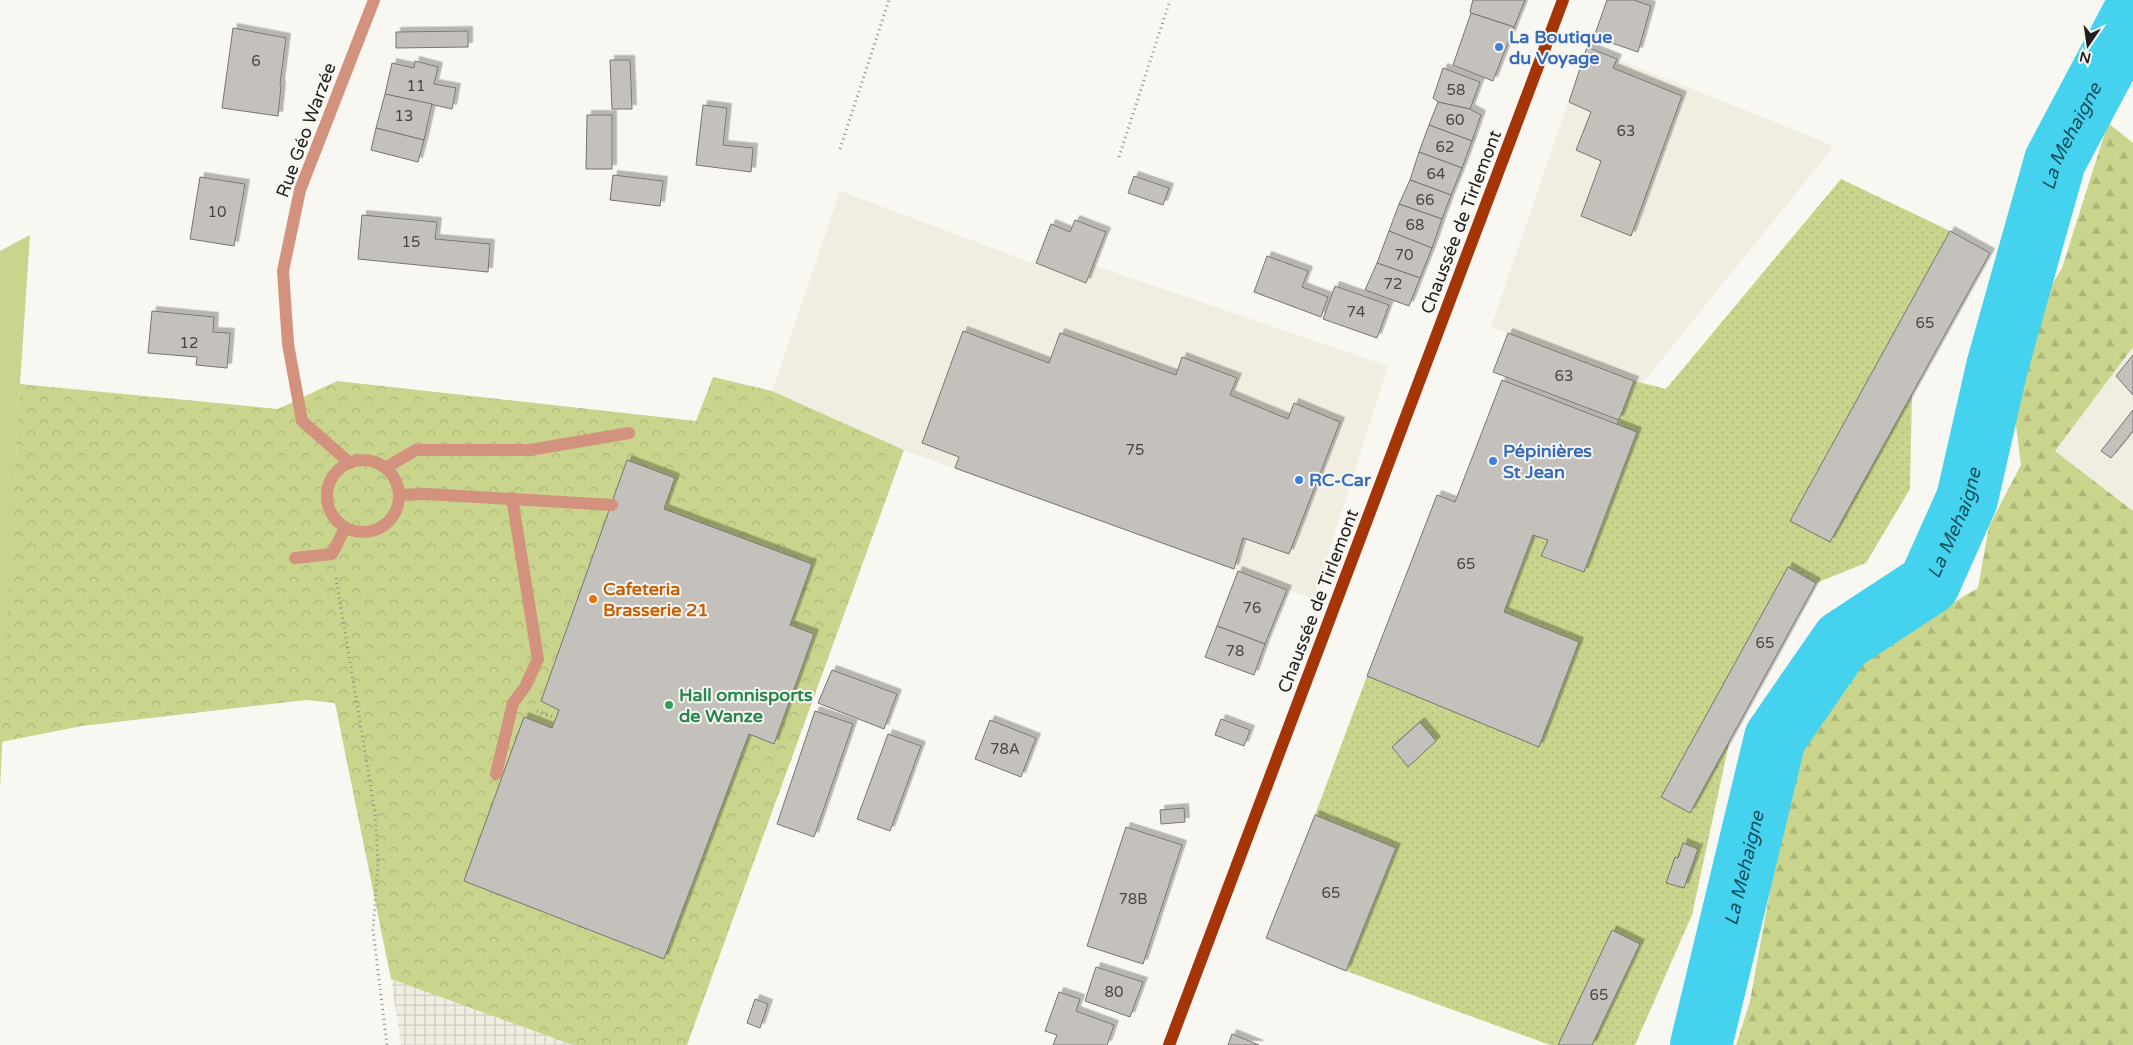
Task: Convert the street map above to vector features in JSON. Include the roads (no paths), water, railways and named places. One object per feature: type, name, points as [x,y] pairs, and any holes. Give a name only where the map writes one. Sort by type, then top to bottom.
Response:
[{"type":"main road","name":"Chaussée de Tirlemont","points":[[1169,1045],[1563,0]]},
{"type":"street","name":"Rue Géo Warzée","points":[[350,463],[302,421],[288,344],[283,271],[300,190],[374,0]]},
{"type":"street","points":[[385,468],[416,450],[530,450],[629,433]]},
{"type":"street","points":[[362,460],[374,462],[385,468],[392,475],[399,495],[397,508],[394,513],[382,527],[370,532],[357,532],[345,528],[329,510],[327,493],[332,477],[340,468],[362,460]]},
{"type":"street","points":[[399,495],[427,494],[612,504]]},
{"type":"street","points":[[496,774],[513,702],[525,687],[538,658],[512,498]]},
{"type":"street","points":[[295,558],[332,554],[345,528]]},
{"type":"waterway","name":"La Mehaigne","points":[[1701,1045],[1775,738],[1842,641],[1929,584],[1967,499],[1997,367],[2055,161],[2133,14]]},
{"type":"place","name":"La Boutique du Voyage","points":[[1499,47]]},
{"type":"place","name":"Pépinières St Jean","points":[[1493,461]]},
{"type":"place","name":"RC-Car","points":[[1299,480]]},
{"type":"place","name":"Cafeteria Brasserie 21","points":[[593,599]]},
{"type":"place","name":"Hall omnisports de Wanze","points":[[669,705]]}]
